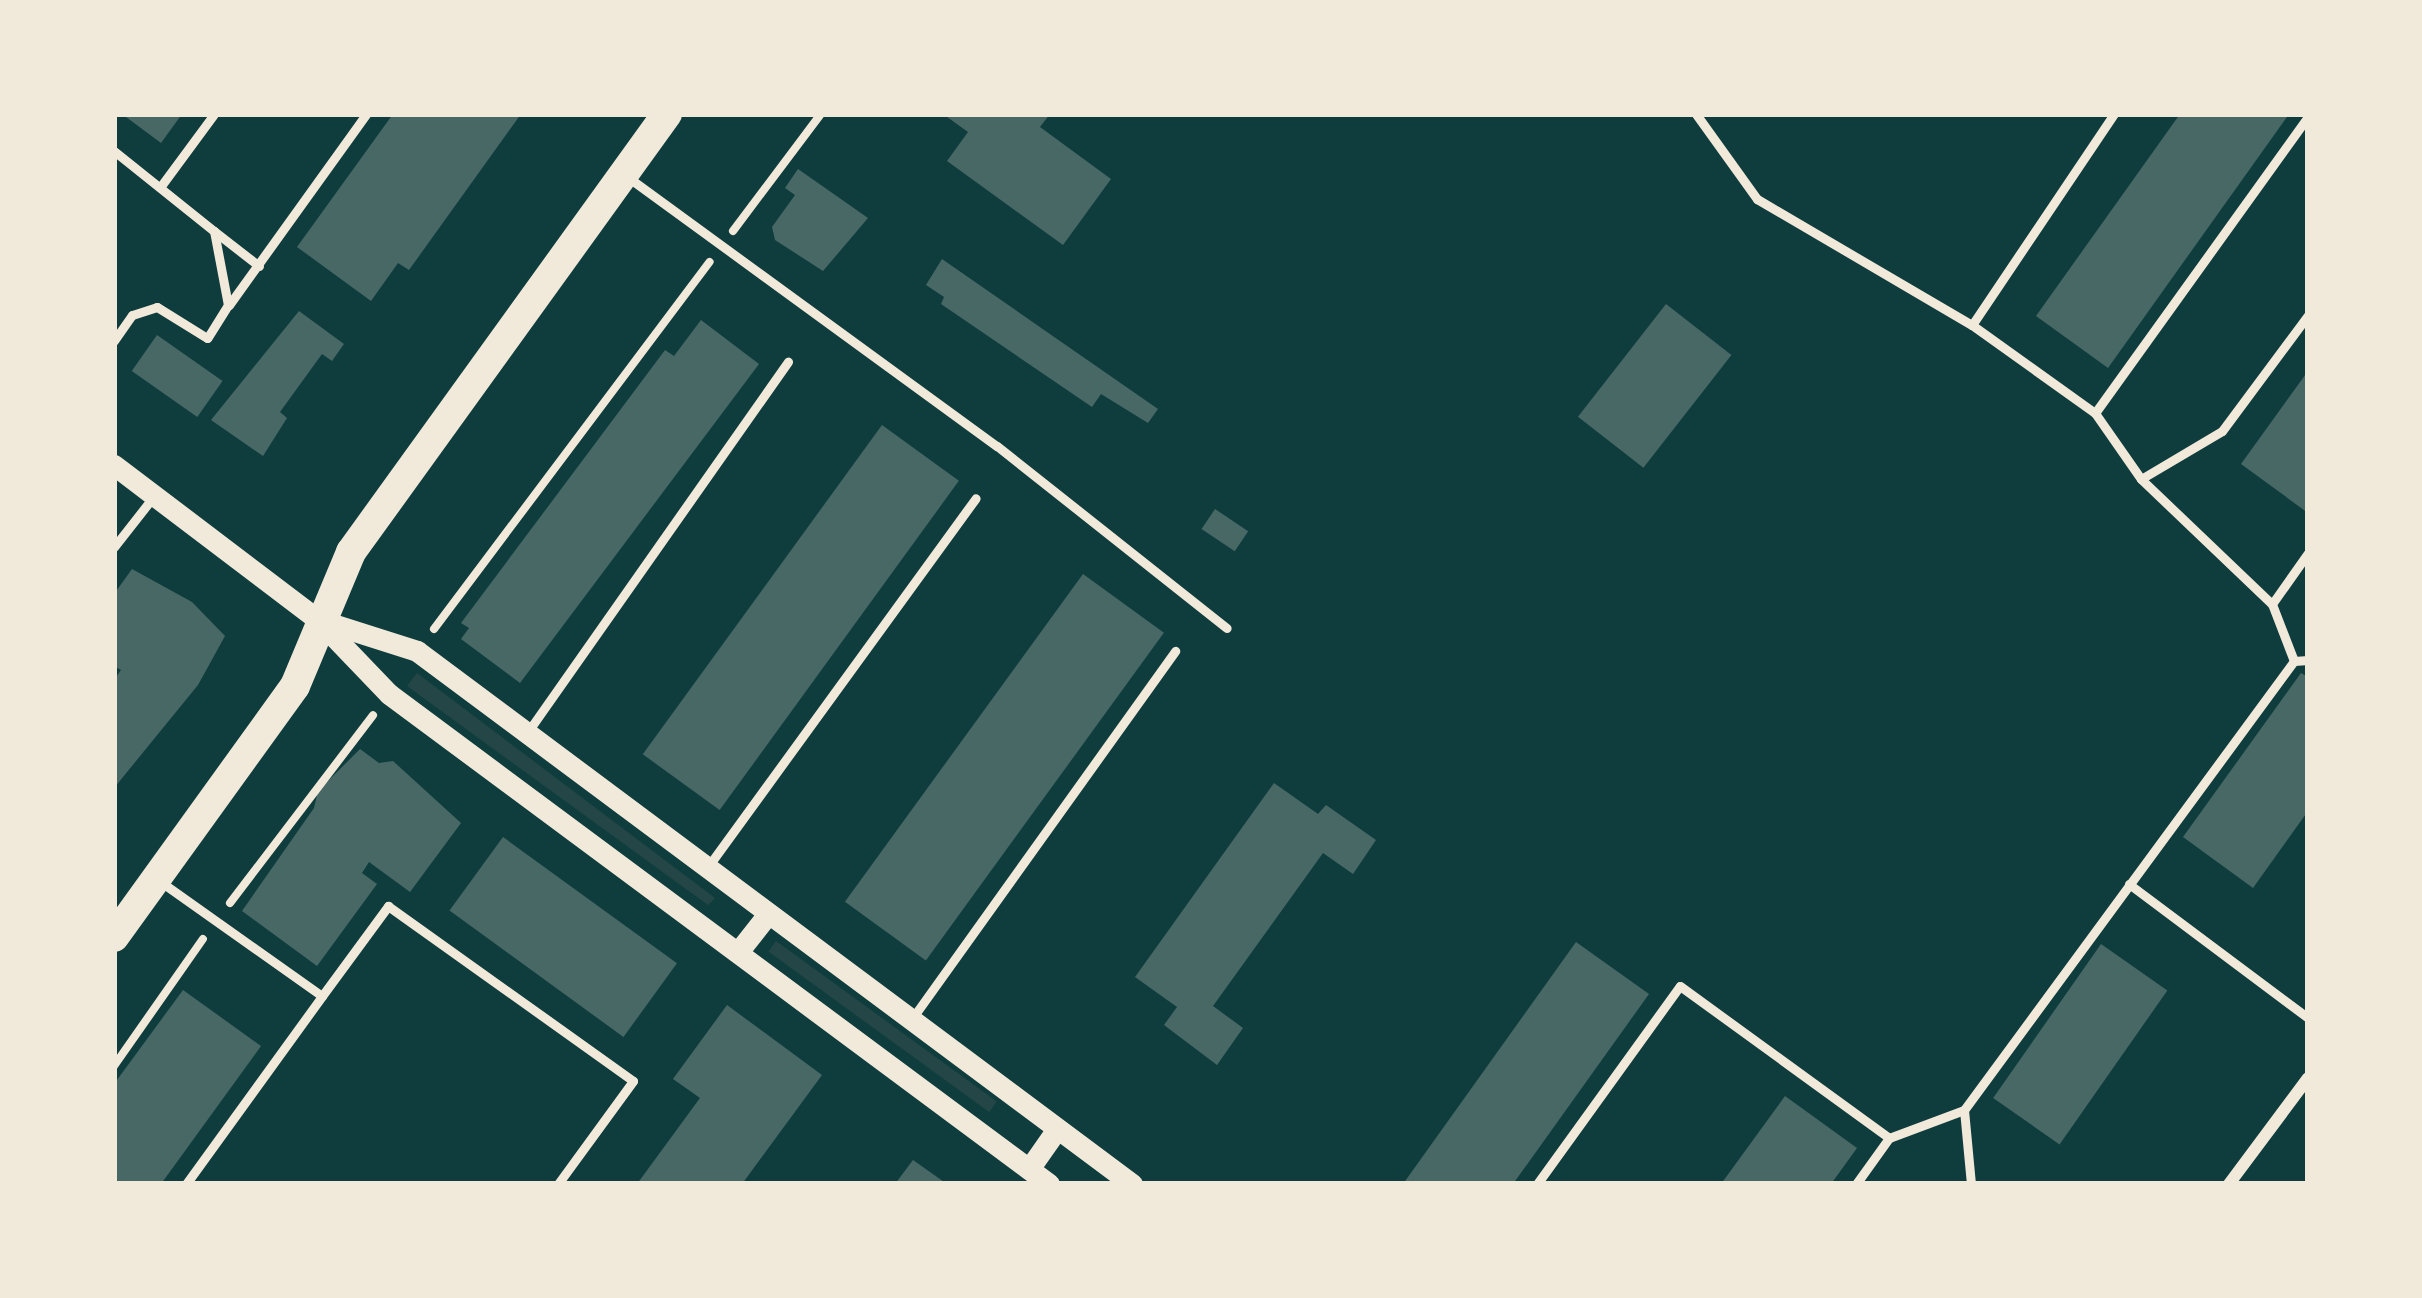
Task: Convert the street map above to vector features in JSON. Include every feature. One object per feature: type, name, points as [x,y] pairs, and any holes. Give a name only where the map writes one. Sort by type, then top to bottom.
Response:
[{"type":"main road","points":[[114,937],[295,686],[317,619],[360,540],[667,114]]},
{"type":"street","points":[[114,466],[317,619],[389,694],[1049,1184]]},
{"type":"street","points":[[317,619],[417,651],[1132,1184]]},
{"type":"street","points":[[738,952],[768,914]]},
{"type":"street","points":[[2229,1184],[2308,1078]]},
{"type":"street","points":[[1030,1169],[1057,1129]]},
{"type":"lane","points":[[161,186],[214,114]]},
{"type":"lane","points":[[114,341],[132,315],[157,307],[207,338],[365,114]]},
{"type":"lane","points":[[1696,114],[1757,199],[1972,325],[2096,413],[2141,479],[2272,604],[2294,661]]},
{"type":"lane","points":[[1972,325],[2114,114]]},
{"type":"lane","points":[[2096,413],[2308,117]]},
{"type":"lane","points":[[114,151],[259,266]]},
{"type":"lane","points":[[624,175],[998,446],[1226,628]]},
{"type":"lane","points":[[214,232],[228,305]]},
{"type":"lane","points":[[2141,479],[2222,431],[2308,315]]},
{"type":"lane","points":[[527,734],[788,361]]},
{"type":"lane","points":[[114,547],[154,496]]},
{"type":"lane","points":[[707,868],[976,498]]},
{"type":"lane","points":[[2272,604],[2308,554]]},
{"type":"lane","points":[[911,1020],[1175,651]]},
{"type":"lane","points":[[1856,1184],[1888,1138],[1964,1110],[2294,661],[2308,660]]},
{"type":"lane","points":[[157,879],[322,996]]},
{"type":"lane","points":[[2129,884],[2308,1018]]},
{"type":"lane","points":[[186,1184],[388,906],[633,1081],[558,1184]]},
{"type":"lane","points":[[1537,1184],[1680,986],[1888,1138]]},
{"type":"lane","points":[[1964,1110],[1971,1184]]},
{"type":"path","points":[[417,651],[820,114]]},
{"type":"path","points":[[114,1066],[216,921],[389,694]]},
{"type":"shaded area","points":[[417,673],[715,898],[708,905],[407,686]]},
{"type":"shaded area","points":[[776,941],[997,1101],[989,1112],[768,952]]},
{"type":"building","points":[[122,114],[182,114],[161,143]]},
{"type":"building","points":[[393,114],[521,114],[409,270],[398,263],[371,301],[297,247]]},
{"type":"building","points":[[943,114],[1050,114],[1040,127],[1111,179],[1063,245],[947,161],[968,132]]},
{"type":"building","points":[[2180,114],[2289,114],[2108,368],[2036,316]]},
{"type":"building","points":[[798,169],[868,218],[823,271],[775,240],[772,227],[795,195],[785,188]]},
{"type":"building","points":[[942,259],[1158,409],[1148,423],[1101,394],[1092,407],[941,304],[944,297],[926,285]]},
{"type":"building","points":[[1666,304],[1731,355],[1643,468],[1578,417]]},
{"type":"building","points":[[299,311],[344,344],[332,361],[322,354],[280,412],[287,418],[263,456],[211,420]]},
{"type":"building","points":[[701,320],[759,364],[520,683],[461,639],[469,628],[461,623],[665,350],[674,356]]},
{"type":"building","points":[[157,335],[223,381],[197,417],[132,371]]},
{"type":"building","points":[[2308,371],[2308,513],[2241,464]]},
{"type":"building","points":[[882,425],[959,481],[720,810],[643,754]]},
{"type":"building","points":[[1215,509],[1248,531],[1235,551],[1202,529]]},
{"type":"building","points":[[132,569],[192,602],[225,636],[198,685],[114,788],[114,680],[121,670],[114,666],[114,594]]},
{"type":"building","points":[[1083,574],[1164,633],[926,960],[845,902]]},
{"type":"building","points":[[2301,673],[2308,677],[2308,811],[2253,888],[2183,837]]},
{"type":"building","points":[[360,749],[379,763],[393,761],[461,823],[410,892],[369,862],[362,873],[377,884],[317,966],[242,911],[314,808],[318,791]]},
{"type":"building","points":[[1274,783],[1318,814],[1326,805],[1376,840],[1353,874],[1323,853],[1213,1006],[1243,1028],[1217,1065],[1164,1025],[1177,1007],[1135,977]]},
{"type":"building","points":[[503,837],[677,963],[623,1037],[450,911]]},
{"type":"building","points":[[1576,942],[1649,994],[1513,1184],[1403,1184]]},
{"type":"building","points":[[2101,944],[2167,990],[2060,1144],[1993,1098]]},
{"type":"building","points":[[183,990],[261,1046],[161,1184],[114,1184],[114,1084]]},
{"type":"building","points":[[727,1005],[822,1075],[742,1184],[637,1184],[700,1098],[673,1079]]},
{"type":"building","points":[[1785,1096],[1857,1148],[1831,1184],[1721,1184]]},
{"type":"building","points":[[913,1160],[947,1184],[895,1184]]}]
